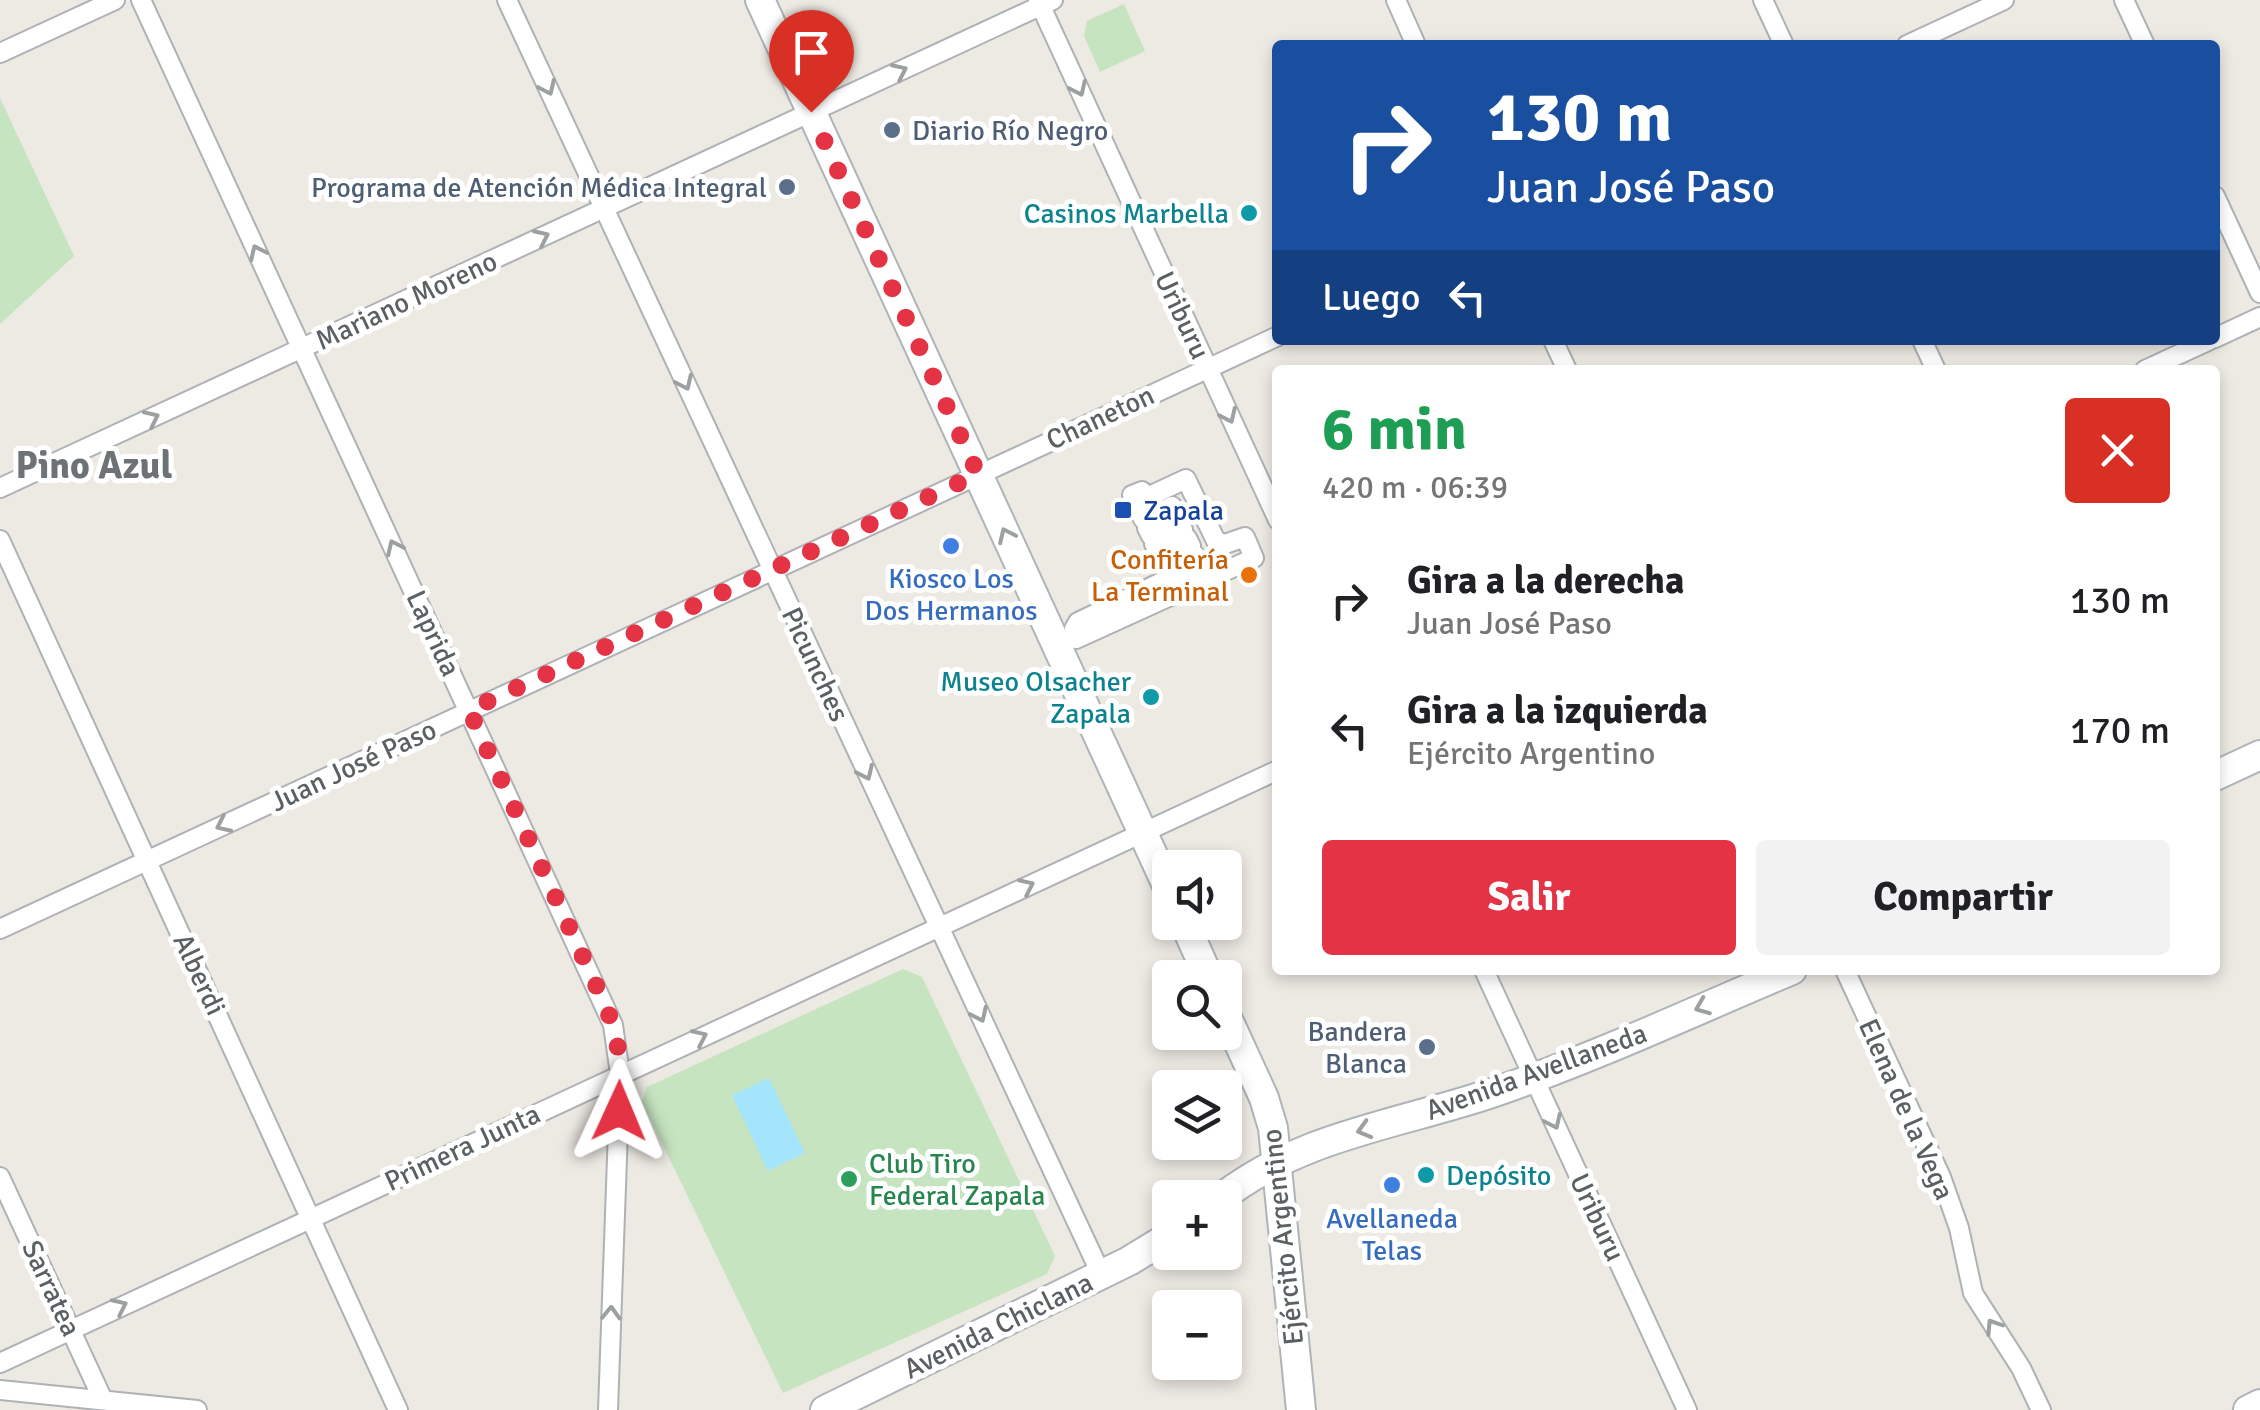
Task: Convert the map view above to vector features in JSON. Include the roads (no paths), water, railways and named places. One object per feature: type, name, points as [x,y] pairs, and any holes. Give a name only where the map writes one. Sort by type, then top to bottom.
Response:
[{"type":"main road","points":[[760,0],[1152,852]]},
{"type":"main road","points":[[2220,774],[2260,756]]},
{"type":"main road","name":"Avenida Avellaneda","points":[[1276,1161],[1328,1140],[1534,1077],[1780,975]]},
{"type":"main road","name":"Ejército Argentino","points":[[1241,1050],[1269,1112],[1301,1410]]},
{"type":"main road","points":[[1242,1184],[1276,1161]]},
{"type":"main road","name":"Avenida Chiclana","points":[[825,1410],[1152,1246]]},
{"type":"main road","points":[[2248,1410],[2260,1404]]},
{"type":"street","points":[[0,53],[116,0]]},
{"type":"street","name":"Laprida","points":[[141,0],[608,1011],[618,1040],[608,1410]]},
{"type":"street","name":"Picunches","points":[[507,0],[1101,1274]]},
{"type":"street","points":[[1396,0],[1414,40]]},
{"type":"street","points":[[1763,0],[1782,40]]},
{"type":"street","points":[[1917,40],[2004,0]]},
{"type":"street","points":[[2124,0],[2142,40]]},
{"type":"street","name":"Mariano Moreno","points":[[0,488],[1044,2]]},
{"type":"street","name":"Uriburu","points":[[1044,2],[1272,507]]},
{"type":"street","points":[[2220,207],[2260,293]]},
{"type":"street","points":[[2220,335],[2260,317]]},
{"type":"street","name":"Chaneton","points":[[978,474],[1272,339]]},
{"type":"street","points":[[2156,365],[2199,345]]},
{"type":"street","name":"Juan José Paso","points":[[0,929],[978,474]]},
{"type":"street","points":[[1186,479],[1216,541],[1225,544],[1245,537],[1254,558],[1076,639],[1074,629],[1081,620],[1200,564],[1195,555],[1166,569],[1162,560],[1191,546],[1187,538],[1158,552],[1154,544],[1184,530],[1180,522],[1151,536],[1147,528],[1176,514],[1172,506],[1143,519],[1132,495],[1142,490],[1145,498],[1186,479]]},
{"type":"street","name":"Alberdi","points":[[0,540],[398,1410]]},
{"type":"street","name":"Primera Junta","points":[[0,1363],[1272,773]]},
{"type":"street","name":"Uriburu","points":[[1486,975],[1687,1410]]},
{"type":"street","name":"Elena de la Vega","points":[[1847,975],[1941,1178],[1959,1228],[1972,1293],[2011,1351],[2042,1410]]},
{"type":"street","name":"Sarratea","points":[[0,1176],[103,1400]]},
{"type":"street","points":[[0,1390],[197,1410]]},
{"type":"water","points":[[769,1078],[805,1153],[768,1171],[732,1095]]},
{"type":"place","name":"Diario Río Negro","points":[[892,130]]},
{"type":"place","name":"Programa de Atención Médica Integral","points":[[787,187]]},
{"type":"place","name":"Casinos Marbella","points":[[1249,213]]},
{"type":"place","name":"Zapala","points":[[1123,510]]},
{"type":"place","name":"Kiosco Los Dos Hermanos","points":[[951,546]]},
{"type":"place","name":"Confitería La Terminal","points":[[1249,575]]},
{"type":"place","name":"Museo Olsacher Zapala","points":[[1151,697]]},
{"type":"place","name":"Bandera Blanca","points":[[1427,1047]]},
{"type":"place","name":"Depósito","points":[[1426,1175]]},
{"type":"place","name":"Club Tiro Federal Zapala","points":[[849,1179]]},
{"type":"place","name":"Avellaneda Telas","points":[[1392,1185]]},
{"type":"district","name":"Pino Azul","points":[[94,465]]}]
